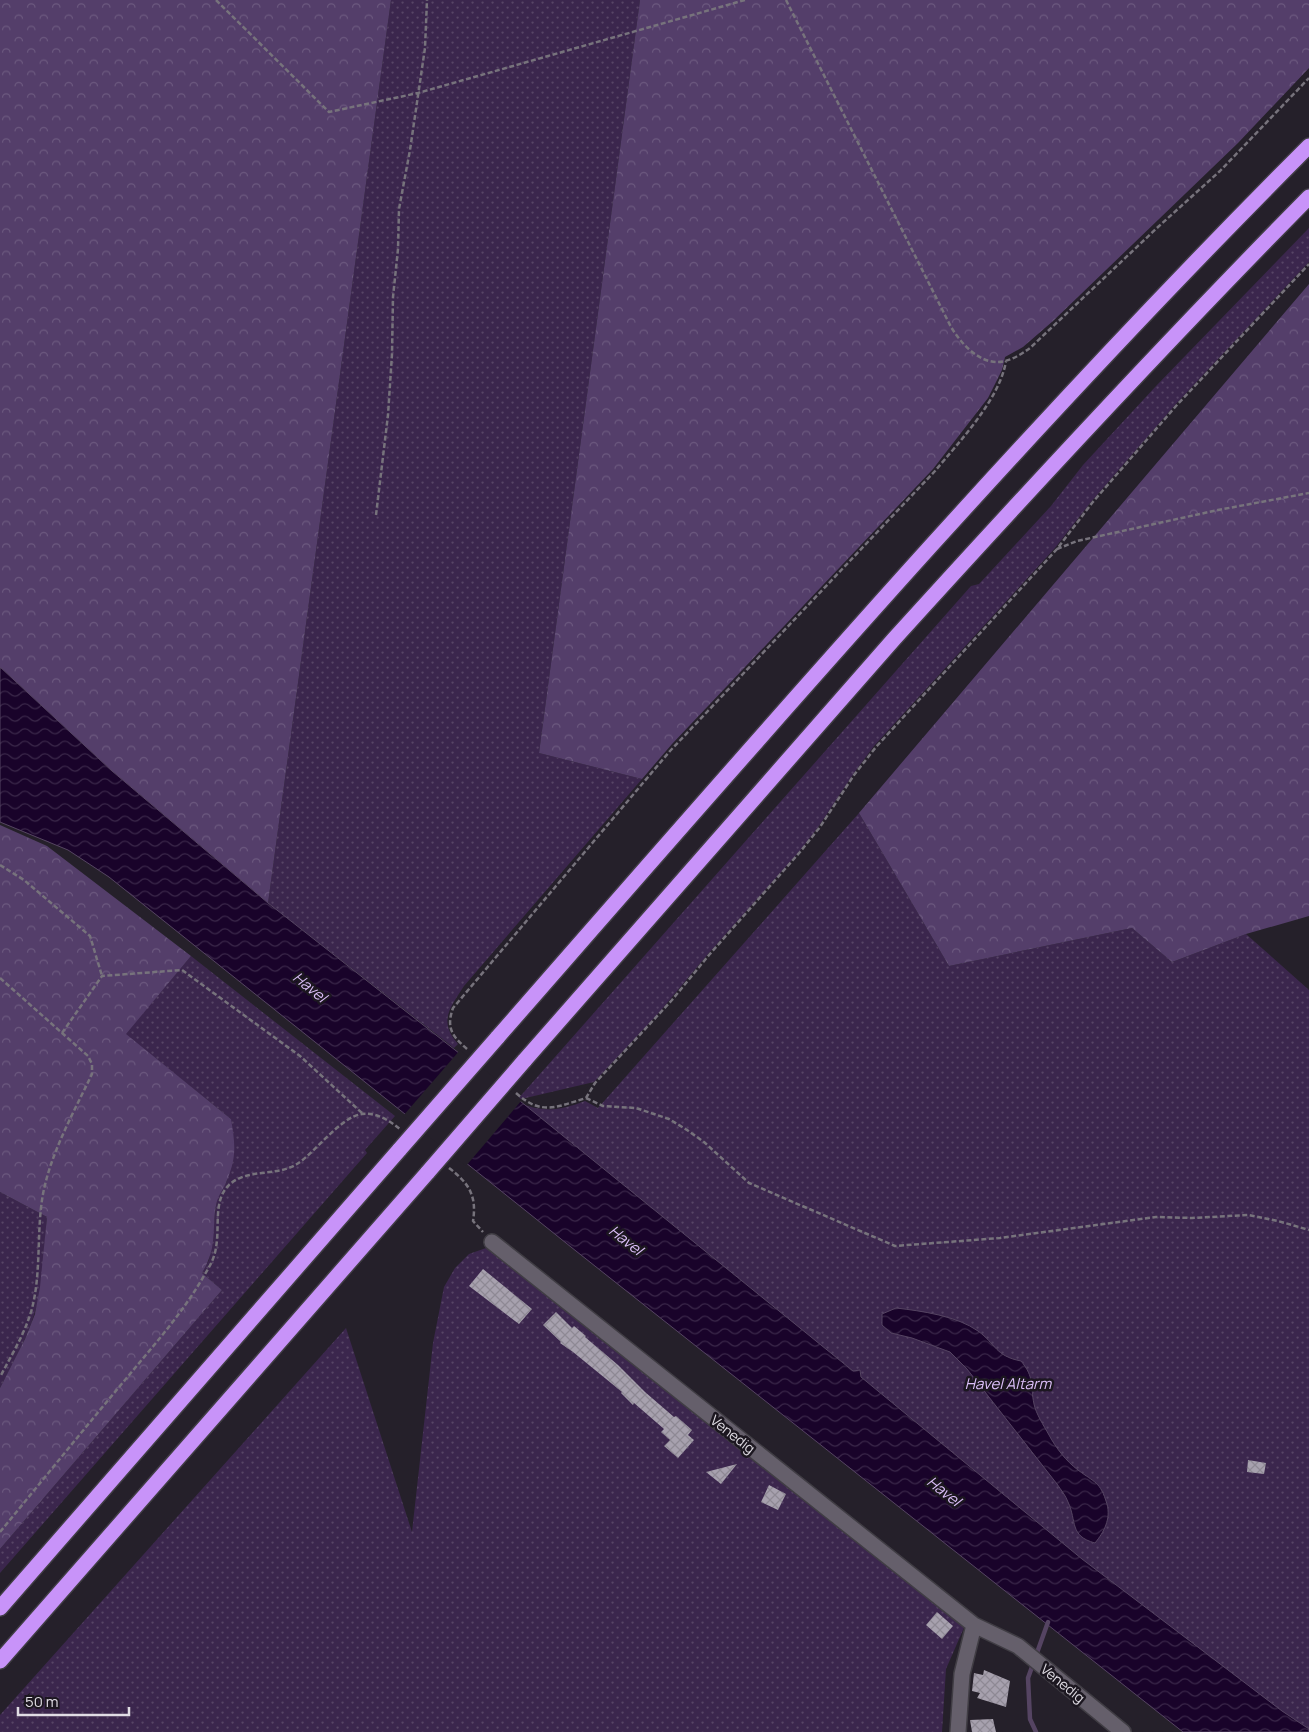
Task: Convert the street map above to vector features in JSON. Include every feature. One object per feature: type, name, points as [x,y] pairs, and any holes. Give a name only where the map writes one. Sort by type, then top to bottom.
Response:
[{"type":"highway","points":[[0,1608],[846,640],[986,484],[1204,253],[1309,146]]},
{"type":"highway","points":[[0,1661],[894,639],[1096,418],[1309,197]]},
{"type":"street","name":"Venedig","points":[[492,1242],[974,1625],[1018,1646],[1123,1732]]},
{"type":"street","points":[[958,1732],[962,1674],[974,1625]]},
{"type":"path","points":[[216,0],[329,112],[418,93],[745,0]]},
{"type":"path","points":[[376,515],[383,467],[390,380],[399,209],[425,48],[427,0]]},
{"type":"path","points":[[786,0],[958,339],[968,350],[983,359],[995,362],[1006,361],[1030,348],[1215,176],[1309,78]]},
{"type":"path","points":[[586,1098],[595,1083],[672,1000],[800,852],[820,827],[854,775],[876,747],[1057,549],[1092,503],[1176,406],[1309,264]]},
{"type":"path","points":[[471,1052],[455,1037],[450,1028],[449,1019],[453,1008],[670,751],[935,471],[992,397],[1000,383],[1006,361]]},
{"type":"path","points":[[1057,549],[1087,539],[1218,510],[1309,493]]},
{"type":"path","points":[[0,865],[24,880],[90,936],[102,976]]},
{"type":"path","points":[[0,1532],[181,1311],[212,1262],[216,1247],[217,1223],[221,1200],[229,1185],[243,1176],[282,1171],[297,1164],[340,1125],[362,1114],[300,1056],[182,970],[102,976]]},
{"type":"path","points":[[62,1033],[102,976]]},
{"type":"path","points":[[0,978],[88,1056],[92,1064],[92,1074],[53,1160],[43,1194],[35,1288],[31,1311],[21,1338],[0,1377]]},
{"type":"path","points":[[512,1089],[526,1102],[534,1106],[555,1107],[586,1098],[603,1106],[636,1108],[669,1120],[688,1130],[704,1142],[749,1183],[894,1246],[1000,1238],[1174,1216],[1192,1218],[1248,1215],[1278,1220],[1309,1230]]},
{"type":"shaded area","points":[[391,0],[640,0],[539,753],[642,779],[464,986],[454,1001],[447,1021],[452,1036],[458,1044],[454,1048],[268,903]]},
{"type":"shaded area","points":[[1309,228],[1309,262],[1175,405],[1091,502],[1055,548],[874,746],[799,852],[708,954],[657,1015],[594,1082],[517,1100],[971,586],[979,584],[1051,506],[1083,465],[1156,386]]},
{"type":"shaded area","points":[[859,813],[949,966],[1132,928],[1172,962],[1246,934],[1309,990],[1309,1729],[1282,1712],[1082,1559],[861,1377],[860,1370],[853,1371],[525,1105],[541,1109],[555,1109],[585,1101],[598,1108]]},
{"type":"shaded area","points":[[191,956],[395,1116],[365,1150],[367,1153],[0,1573],[0,1549],[222,1290],[202,1273],[209,1260],[217,1199],[227,1181],[231,1119],[125,1034]]},
{"type":"shaded area","points":[[0,1192],[47,1217],[42,1280],[37,1304],[31,1325],[0,1388]]},
{"type":"shaded area","points":[[486,1248],[966,1623],[946,1669],[942,1732],[0,1732],[0,1715],[346,1328],[412,1532],[433,1343],[444,1287],[455,1268],[469,1254]]},
{"type":"green space","points":[[0,0],[391,0],[268,903],[112,771],[0,667]]},
{"type":"green space","points":[[640,0],[1309,0],[1309,68],[1238,143],[1053,321],[1023,347],[1005,357],[1002,370],[988,398],[933,469],[672,744],[642,779],[539,753]]},
{"type":"green space","points":[[1309,284],[1309,916],[1246,934],[1172,962],[1132,928],[949,966],[859,813]]},
{"type":"green space","points":[[0,825],[47,846],[191,956],[126,1034],[231,1119],[234,1150],[230,1172],[217,1201],[212,1248],[202,1273],[222,1290],[0,1549],[0,1388],[25,1339],[35,1314],[40,1287],[47,1217],[0,1192]]},
{"type":"water","name":"Havel","points":[[0,667],[112,771],[268,903],[525,1105],[853,1371],[860,1370],[861,1377],[1082,1559],[1282,1711],[1309,1729],[1309,1732],[1183,1732],[576,1251],[109,877],[68,850],[0,822]]},
{"type":"water","name":"Havel Altarm","points":[[896,1308],[960,1321],[978,1331],[1001,1353],[1021,1361],[1030,1377],[1036,1412],[1052,1440],[1069,1463],[1096,1483],[1102,1491],[1107,1504],[1108,1515],[1104,1530],[1095,1543],[1087,1540],[1077,1532],[1071,1509],[1057,1484],[967,1369],[950,1352],[912,1338],[891,1333],[882,1325],[882,1314]]},
{"type":"pier","points":[[460,1050],[522,1100],[466,1166],[403,1116]]},
{"type":"building","points":[[483,1269],[532,1309],[519,1324],[469,1286]]},
{"type":"building","points":[[556,1312],[572,1328],[574,1326],[586,1336],[645,1392],[692,1430],[688,1435],[694,1440],[678,1458],[664,1446],[670,1440],[661,1432],[664,1429],[634,1403],[633,1405],[622,1392],[560,1343],[543,1325]]},
{"type":"building","points":[[1248,1460],[1266,1463],[1264,1474],[1247,1472]]},
{"type":"building","points":[[737,1464],[721,1484],[706,1472]]},
{"type":"building","points":[[769,1485],[786,1494],[778,1510],[761,1502]]},
{"type":"building","points":[[937,1612],[953,1626],[942,1639],[926,1625]]},
{"type":"building","points":[[984,1670],[1010,1681],[1006,1707],[977,1698],[980,1693],[972,1691],[974,1673],[983,1675]]},
{"type":"building","points":[[993,1719],[996,1732],[972,1732],[970,1720]]},
{"type":"waterway","points":[[1036,1732],[1030,1719],[1028,1678],[1048,1622]]}]
